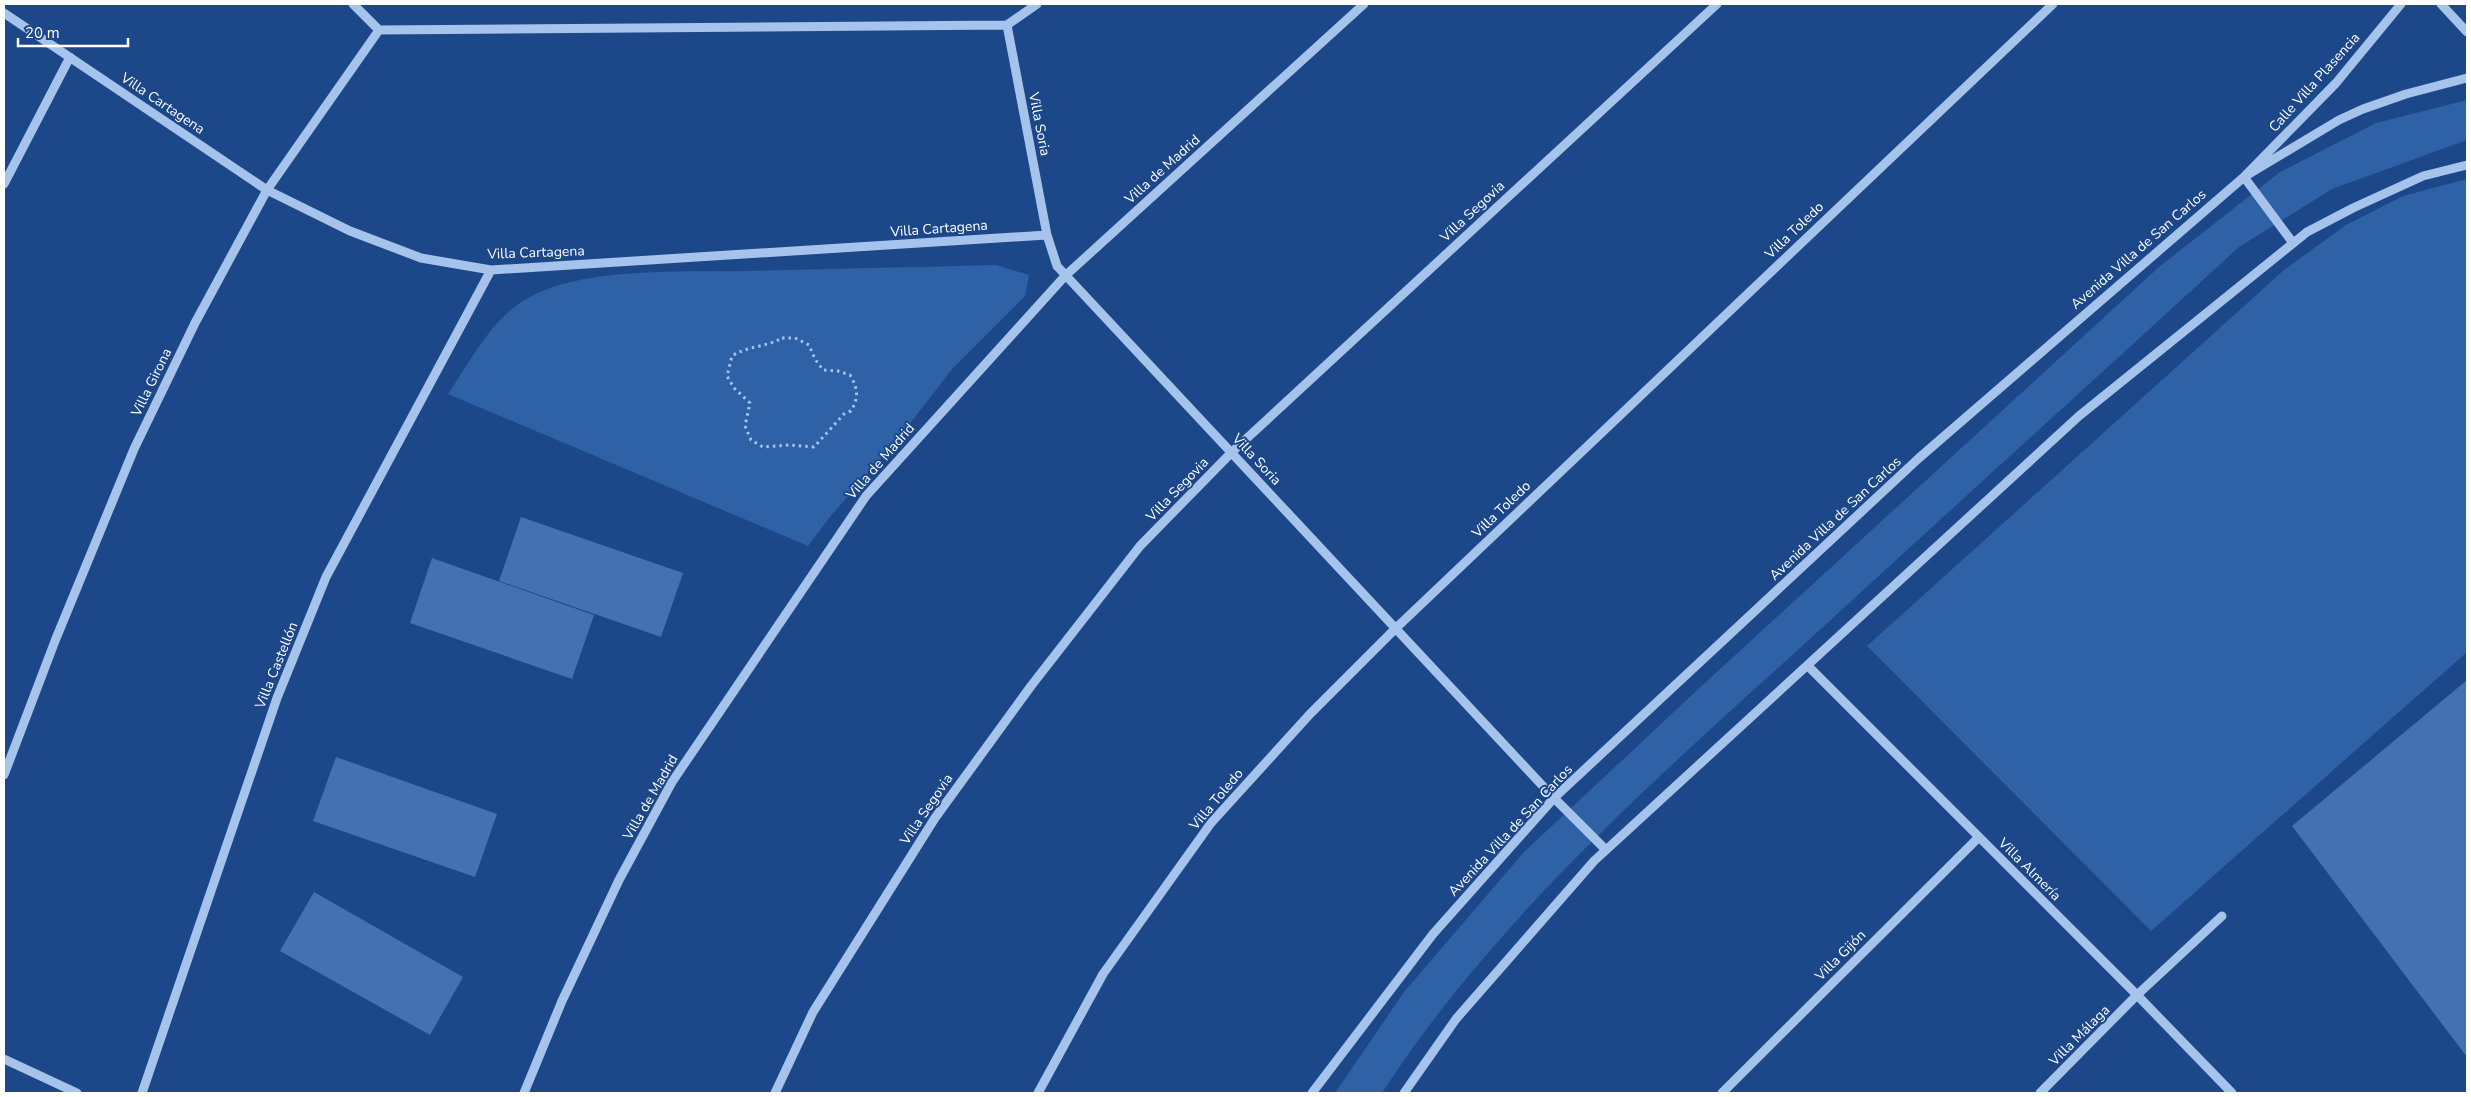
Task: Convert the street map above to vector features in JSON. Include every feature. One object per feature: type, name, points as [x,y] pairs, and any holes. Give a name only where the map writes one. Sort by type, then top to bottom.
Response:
[{"type":"street","points":[[353,4],[379,30],[1007,25],[1037,4]]},
{"type":"street","name":"Villa de Madrid","points":[[524,1093],[562,1001],[619,880],[672,782],[866,496],[1065,276],[1364,4]]},
{"type":"street","name":"Villa Segovia","points":[[775,1093],[813,1012],[935,818],[1031,686],[1140,546],[1232,452],[1717,4]]},
{"type":"street","name":"Villa Toledo","points":[[1038,1093],[1103,974],[1212,823],[1310,714],[1395,628],[2052,4]]},
{"type":"street","name":"Calle Villa Plasencia","points":[[2244,177],[2336,83],[2401,4]]},
{"type":"street","points":[[2441,4],[2467,32]]},
{"type":"street","name":"Villa Cartagena","points":[[4,13],[267,190],[350,231],[421,258],[491,270],[1047,235]]},
{"type":"street","name":"Villa Soria","points":[[1007,25],[1047,235],[1057,266],[1554,798],[1606,850]]},
{"type":"street","name":"Villa Girona","points":[[4,775],[55,641],[134,449],[195,323],[267,190],[379,30]]},
{"type":"street","points":[[4,184],[70,57]]},
{"type":"street","name":"Avenida Villa de San Carlos","points":[[1312,1093],[1433,934],[1554,798],[1919,458],[2244,177],[2339,120],[2406,94],[2467,78]]},
{"type":"street","points":[[1404,1093],[1456,1019],[1606,850],[2079,416],[2307,232],[2353,208],[2423,176],[2467,165]]},
{"type":"street","points":[[2244,177],[2293,243]]},
{"type":"street","name":"Villa Castellón","points":[[142,1093],[277,698],[326,577],[491,270]]},
{"type":"street","name":"Villa Almería","points":[[1808,666],[2137,995],[2232,1093]]},
{"type":"street","name":"Villa Gijón","points":[[1722,1093],[1978,838]]},
{"type":"street","name":"Villa Málaga","points":[[2040,1093],[2137,995],[2222,916]]},
{"type":"street","points":[[4,1059],[77,1093]]},
{"type":"path","points":[[782,338],[795,338],[809,344],[815,359],[823,370],[838,371],[850,375],[856,386],[857,400],[851,412],[844,414],[814,447],[789,445],[763,447],[751,440],[746,426],[750,402],[734,388],[727,376],[732,356],[738,352],[772,344],[782,338]]},
{"type":"shaded area","points":[[2467,100],[2467,140],[2332,189],[2239,247],[1687,751],[1576,857],[1473,970],[1426,1030],[1382,1093],[1335,1093],[1404,992],[1524,852],[1708,680],[2159,267],[2280,172],[2376,123]]},
{"type":"shaded area","points":[[2467,179],[2467,652],[2151,931],[1867,646],[2284,270],[2346,225],[2403,196]]},
{"type":"shaded area","points":[[996,265],[1029,275],[1025,296],[953,368],[898,439],[829,518],[808,546],[448,394],[483,340],[504,316],[530,297],[552,287],[578,280],[635,273]]},
{"type":"building","points":[[521,517],[683,573],[661,637],[499,581]]},
{"type":"building","points":[[432,558],[594,615],[572,679],[410,623]]},
{"type":"building","points":[[2467,680],[2467,1057],[2292,826]]},
{"type":"building","points":[[336,757],[497,814],[475,877],[313,821]]},
{"type":"building","points":[[314,892],[463,977],[430,1035],[280,951]]}]
